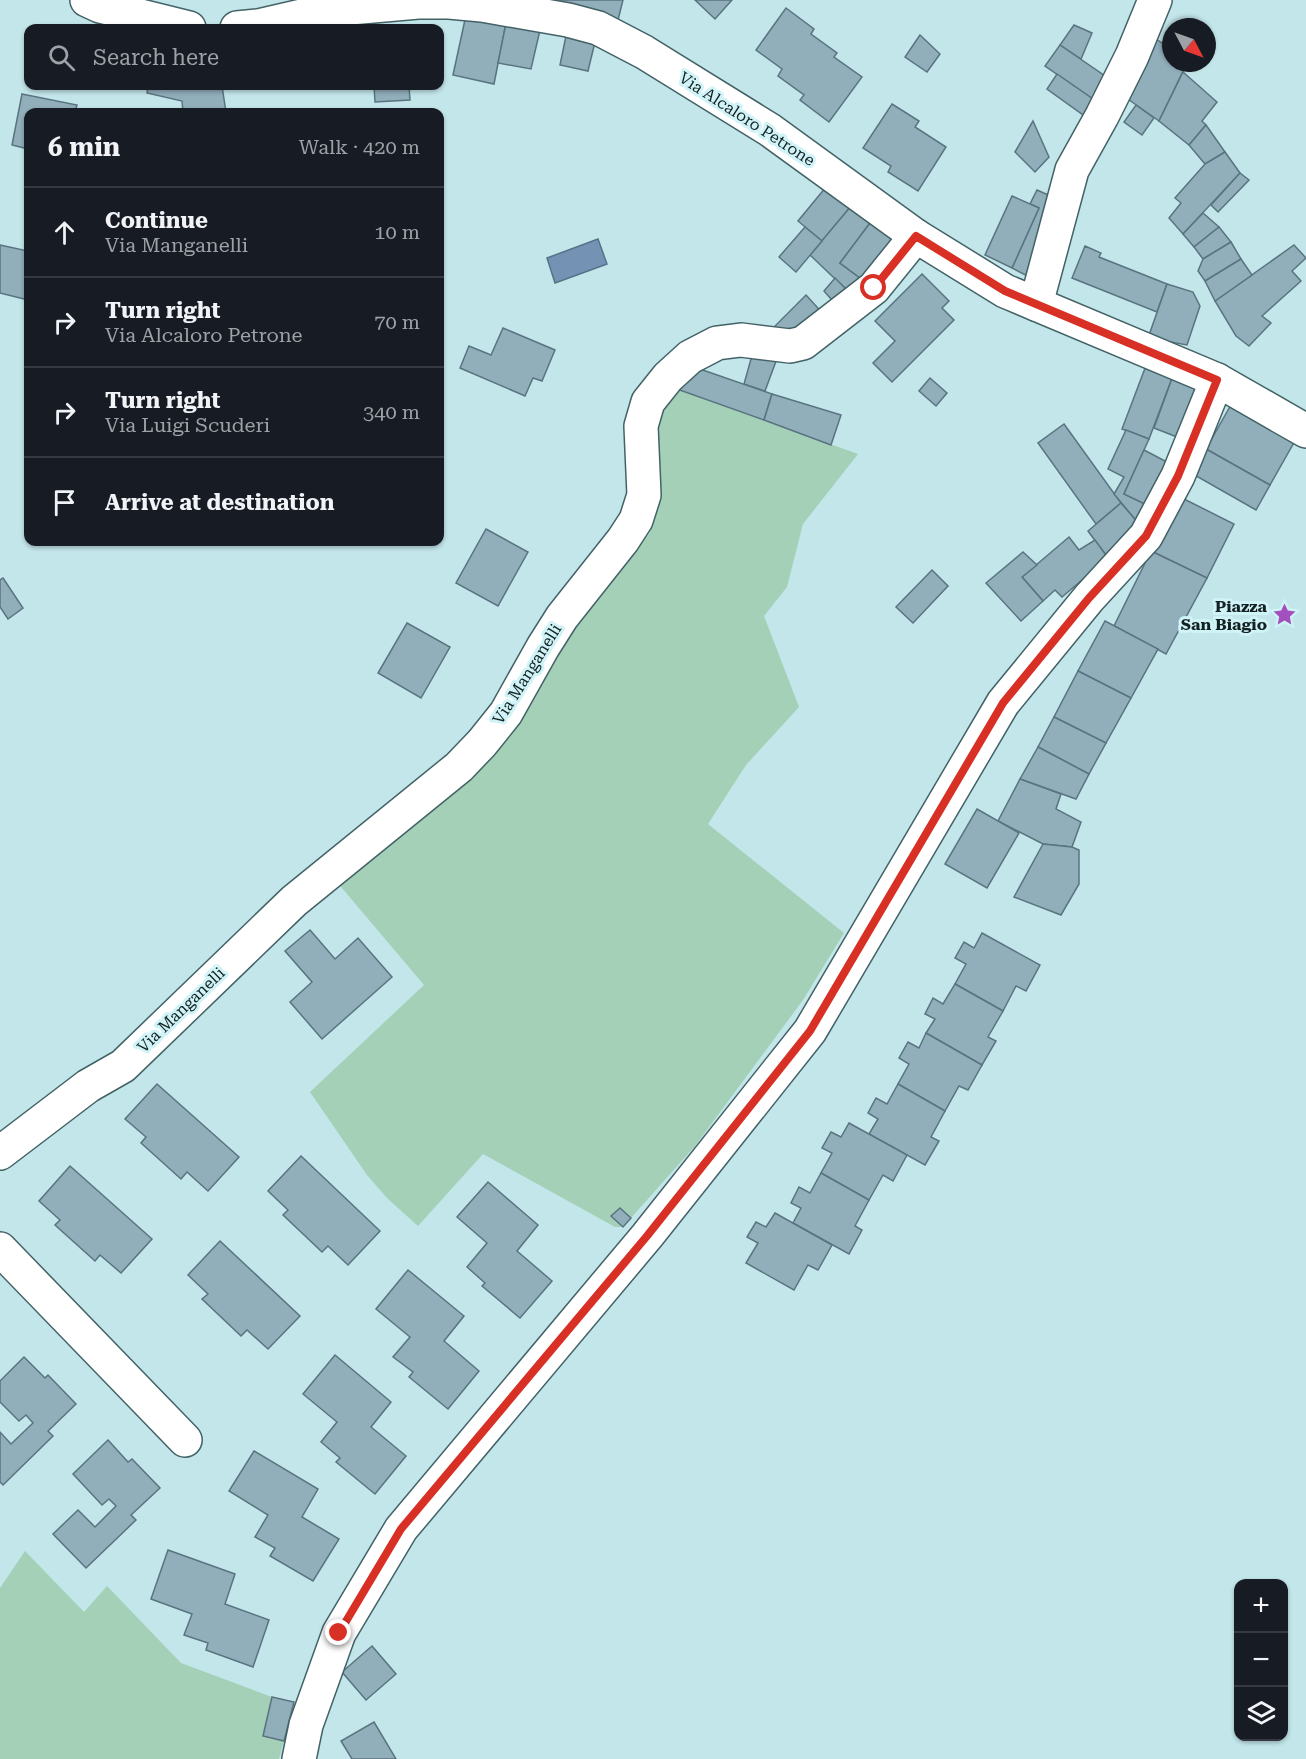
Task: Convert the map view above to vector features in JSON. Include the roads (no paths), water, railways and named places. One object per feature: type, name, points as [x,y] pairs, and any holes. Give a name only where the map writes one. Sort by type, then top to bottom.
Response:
[{"type":"street","points":[[87,0],[100,6],[173,24]]},
{"type":"street","points":[[1036,304],[1072,170],[1132,56],[1155,0]]},
{"type":"street","name":"Via Alcaloro Petrone","points":[[267,24],[328,10],[417,2],[448,2],[482,5],[568,20],[598,28],[644,52],[770,130],[916,236],[1005,291],[1217,380],[1306,431]]},
{"type":"street","name":"Via Manganelli","points":[[0,1153],[88,1086],[123,1066],[294,901],[459,767],[482,743],[506,713],[562,617],[624,540],[636,520],[644,495],[641,426],[648,402],[668,377],[690,357],[717,343],[741,339],[790,346],[803,343],[874,288],[916,236]]},
{"type":"street","points":[[299,1759],[306,1725],[339,1633],[401,1529],[647,1236],[810,1031],[1003,703],[1089,598],[1146,536],[1178,476],[1217,380]]},
{"type":"street","points":[[0,1249],[185,1440]]},
{"type":"water","points":[[598,239],[607,264],[555,283],[547,258]]},
{"type":"place","name":"Piazza San Biagio","points":[[1285,615]]}]
